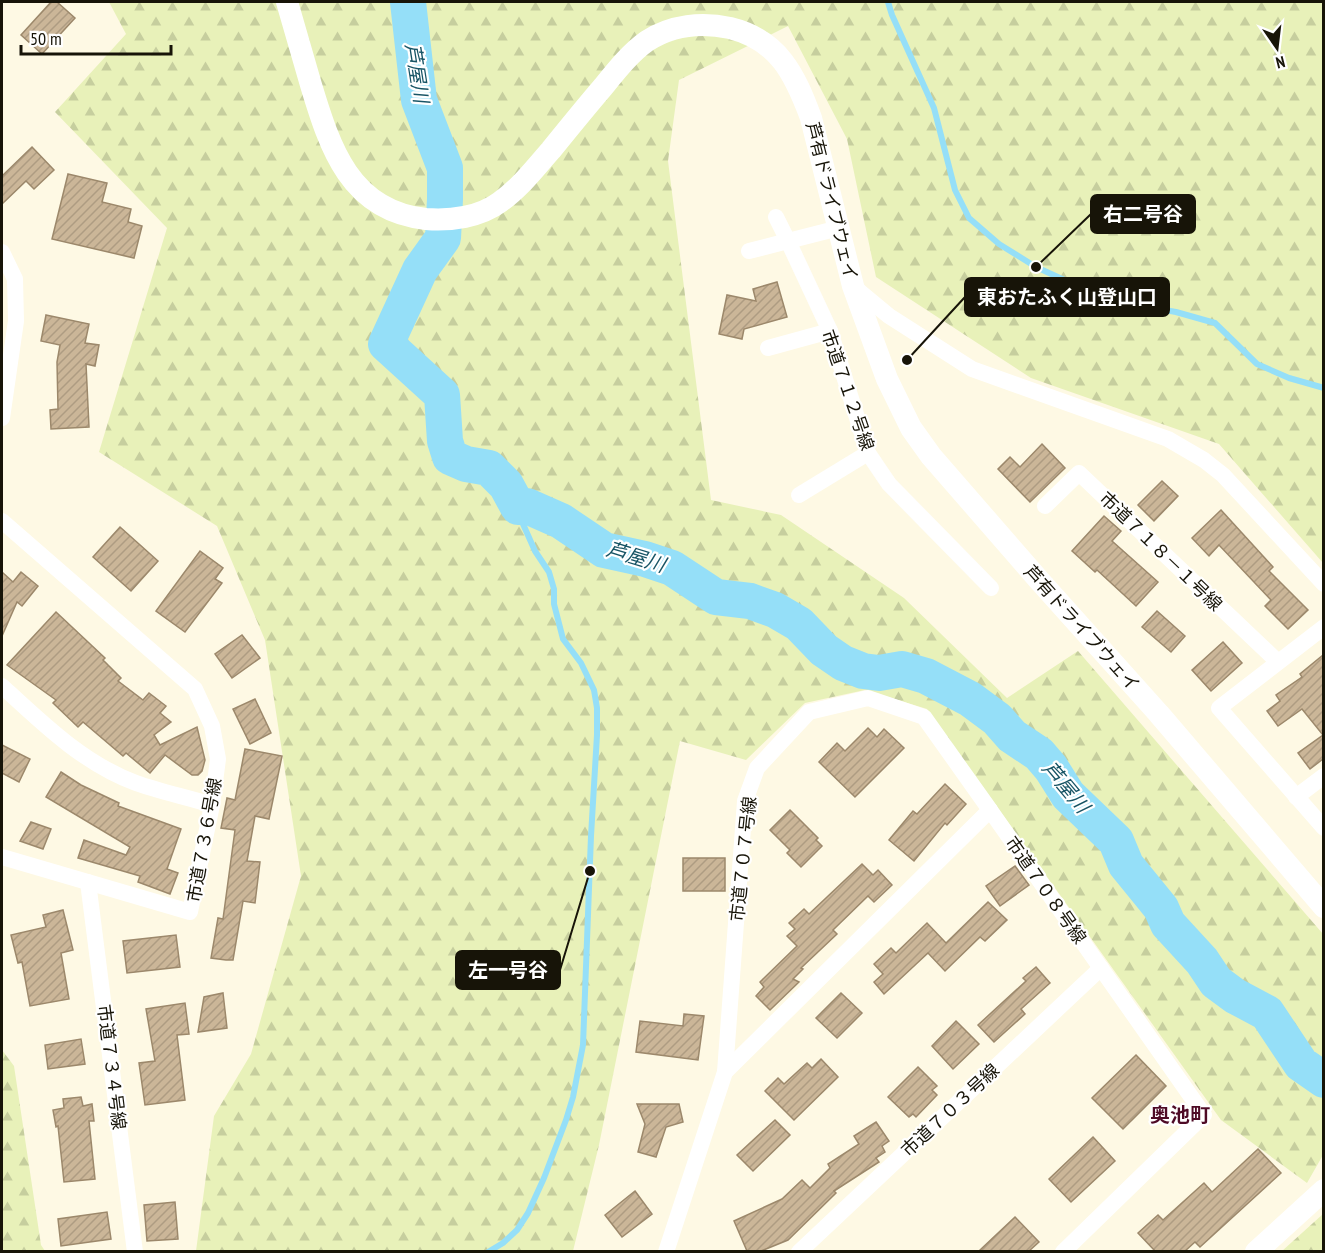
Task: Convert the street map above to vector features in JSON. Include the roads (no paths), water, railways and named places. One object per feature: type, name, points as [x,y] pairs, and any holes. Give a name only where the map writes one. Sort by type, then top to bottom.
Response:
[{"type":"street","name":"芦有ドライブウェイ","points":[[287,2],[326,133],[349,176],[360,189],[383,206],[402,215],[416,218],[459,219],[499,203],[518,187],[617,69],[647,42],[684,26],[710,24],[754,36],[770,48],[783,60],[792,73],[811,118],[854,286],[887,380],[911,428],[931,456],[1159,714],[1323,907]]},
{"type":"street","name":"市道７１２号線","points":[[776,217],[830,331],[868,453],[890,484],[991,588]]},
{"type":"street","points":[[749,252],[839,228]]},
{"type":"street","points":[[2,252],[15,279],[16,321],[5,376],[2,418]]},
{"type":"street","points":[[854,286],[889,316],[972,369],[1168,439],[1204,460],[1229,482],[1323,584]]},
{"type":"street","points":[[768,348],[830,331]]},
{"type":"street","points":[[799,495],[868,453]]},
{"type":"street","name":"市道７１８－１号線","points":[[1045,506],[1079,473],[1278,662]]},
{"type":"street","name":"市道７３６号線","points":[[2,521],[195,689],[212,726],[218,759],[212,805],[190,912],[2,857]]},
{"type":"street","points":[[1323,627],[1219,708],[1323,828]]},
{"type":"street","points":[[2,686],[49,729],[85,757],[135,782],[212,805]]},
{"type":"street","name":"市道７０７号線","points":[[666,1251],[725,1072],[745,801],[757,768],[809,712],[868,698],[924,717],[990,810]]},
{"type":"street","points":[[1296,797],[1323,776]]},
{"type":"street","points":[[725,1072],[990,810]]},
{"type":"street","name":"市道７０８号線","points":[[990,810],[1204,1115],[1063,1251]]},
{"type":"street","name":"市道７３４号線","points":[[88,882],[135,1251]]},
{"type":"street","name":"市道７０３号線","points":[[799,1251],[1101,968]]},
{"type":"street","points":[[1256,1251],[1323,1190]]},
{"type":"waterway","name":"芦屋川","points":[[408,2],[419,100],[445,168],[443,238],[420,270],[386,344],[442,395],[445,441],[450,457],[466,464],[489,468],[506,485],[518,507],[527,506],[561,521],[604,550],[672,568],[716,597],[750,601],[775,610],[799,624],[824,650],[843,663],[863,671],[879,673],[902,669],[926,676],[970,699],[997,719],[1012,736],[1039,754],[1068,795],[1116,841],[1126,865],[1161,908],[1168,924],[1202,961],[1216,982],[1235,996],[1267,1013],[1301,1064],[1324,1080]]},
{"type":"waterway","points":[[888,2],[934,108],[955,190],[969,218],[999,244],[1036,267],[1108,300],[1176,312],[1215,323],[1257,364],[1289,378],[1324,388]]},
{"type":"waterway","points":[[488,1252],[503,1243],[517,1230],[528,1213],[544,1178],[573,1097],[583,1045],[597,735],[594,690],[581,663],[563,639],[549,572],[535,551],[519,515],[518,507]]},
{"type":"place","name":"右二号谷","points":[[1036,267]]},
{"type":"place","name":"東おたふく山登山口","points":[[907,360]]},
{"type":"place","name":"左一号谷","points":[[590,871]]},
{"type":"district","name":"奥池町","points":[[1180,1115]]}]
